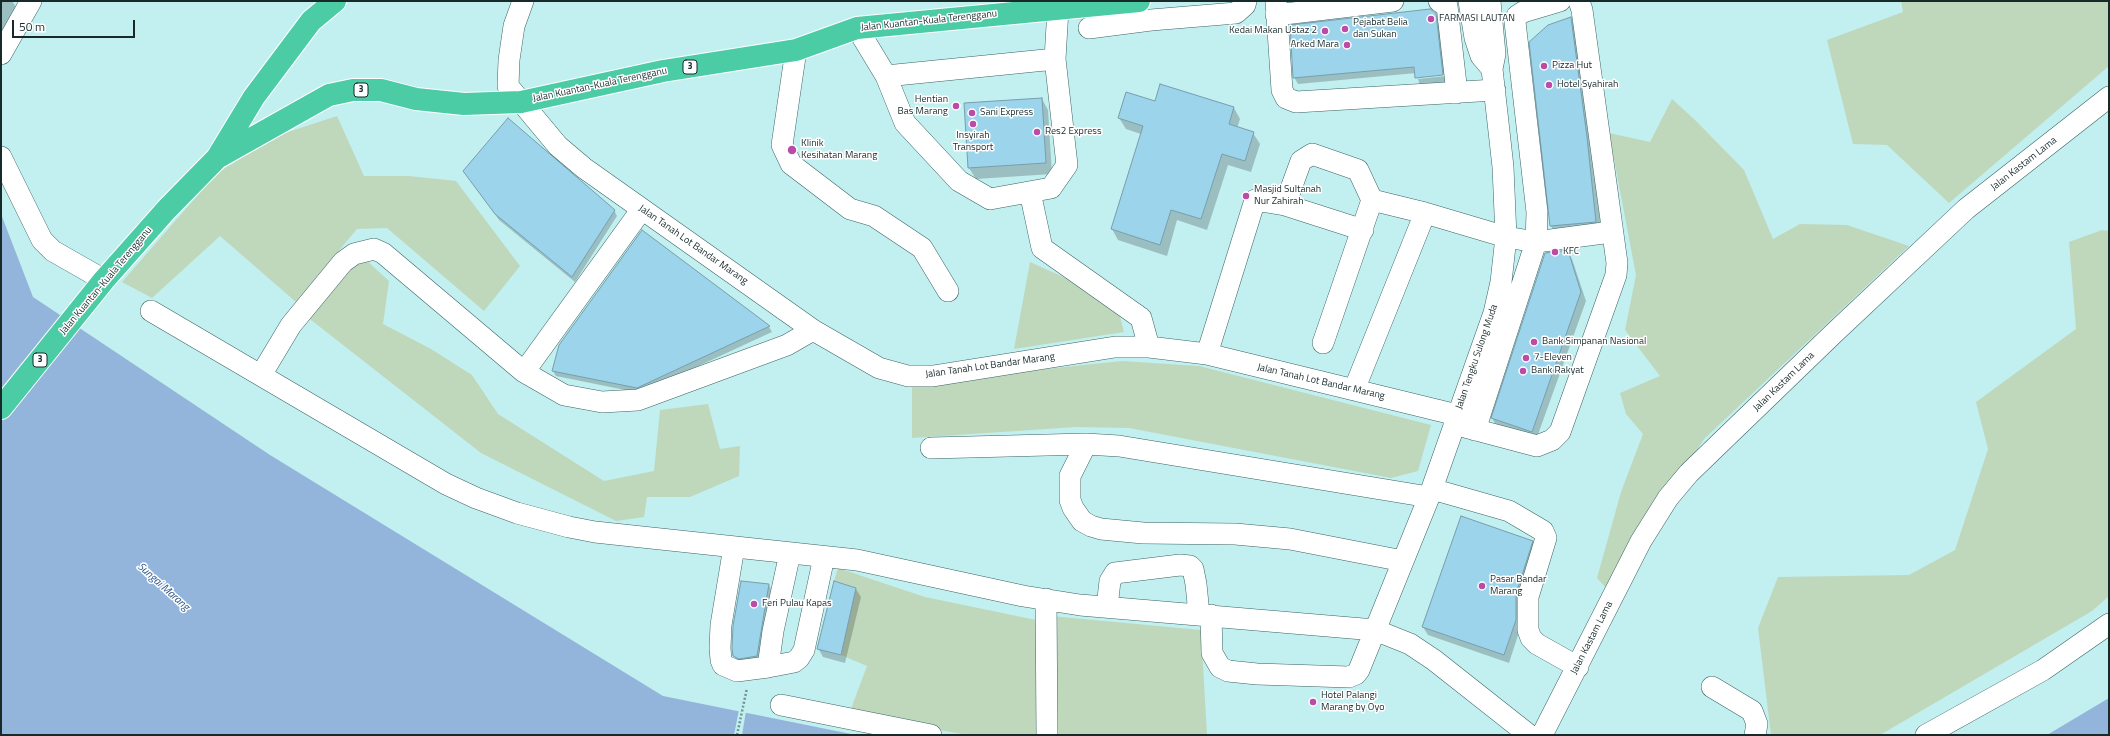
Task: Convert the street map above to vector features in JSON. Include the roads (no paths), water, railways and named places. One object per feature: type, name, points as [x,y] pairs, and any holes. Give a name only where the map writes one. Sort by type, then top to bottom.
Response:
[{"type":"highway","name":"Jalan Kuantan-Kuala Terengganu","points":[[1,408],[104,280],[167,209],[217,158],[254,97],[311,21],[335,1]]},
{"type":"highway","name":"Jalan Kuantan-Kuala Terengganu","points":[[217,158],[329,95],[353,90],[381,90],[416,99],[464,104],[521,102],[663,71],[796,50],[857,28],[1139,1]]},
{"type":"street","points":[[1,54],[31,1]]},
{"type":"street","name":"Jalan Tanah Lot Bandar Marang","points":[[523,1],[514,26],[508,86],[565,152],[584,168],[813,330],[879,368],[908,376],[933,376],[1115,347],[1149,347],[1207,354],[1354,390],[1456,419],[1475,430],[1537,446],[1552,440],[1560,432],[1616,275],[1617,263],[1611,232],[1582,10],[1579,1]]},
{"type":"street","points":[[1089,28],[1151,10],[1236,13],[1245,5],[1246,1]]},
{"type":"street","points":[[1394,1],[1276,8],[1282,90],[1286,98],[1296,102],[1494,90]]},
{"type":"street","points":[[1439,1],[1447,6],[1457,92]]},
{"type":"street","points":[[1469,1],[1475,38],[1481,56],[1492,69]]},
{"type":"street","points":[[1475,430],[1536,242],[1537,212],[1515,22],[1517,16],[1523,12],[1560,1]]},
{"type":"street","name":"Jalan Tengku Sulong Muda","points":[[1108,607],[1110,581],[1115,573],[1180,565],[1190,566],[1193,569],[1205,614],[1212,653],[1220,667],[1228,671],[1258,674],[1349,677],[1356,674],[1431,493],[1494,313],[1501,282],[1506,237],[1503,167],[1492,69],[1495,54],[1493,6]]},
{"type":"street","points":[[857,28],[886,76],[905,123],[959,181],[990,199],[1051,188],[1067,165],[1055,58],[1058,9]]},
{"type":"street","points":[[796,50],[782,145],[791,164],[850,209],[874,216],[922,248],[948,291]]},
{"type":"street","points":[[886,76],[1055,58]]},
{"type":"street","name":"Jalan Kastam Lama","points":[[1542,735],[1641,541],[1668,498],[1689,473],[1833,334],[1966,210],[2109,97]]},
{"type":"street","points":[[1285,205],[1301,161],[1312,154],[1358,170],[1372,200],[1323,344]]},
{"type":"street","points":[[1,157],[42,240],[53,251],[104,280]]},
{"type":"street","points":[[1030,192],[1042,248],[1141,318],[1149,347]]},
{"type":"street","points":[[1207,354],[1255,200],[1285,205],[1363,230]]},
{"type":"street","points":[[1372,200],[1425,213],[1506,237],[1536,242],[1611,232]]},
{"type":"street","points":[[524,372],[642,209]]},
{"type":"street","points":[[1354,390],[1425,213]]},
{"type":"street","points":[[260,375],[291,326],[343,262],[354,254],[374,249],[383,253],[524,372],[564,395],[602,402],[638,400],[787,345],[813,330]]},
{"type":"street","points":[[151,311],[446,484],[476,498],[525,515],[595,532],[857,560],[1046,599],[1108,607],[1205,614],[1375,630],[1410,644],[1434,660],[1529,735]]},
{"type":"street","points":[[931,448],[1086,444],[1119,446],[1431,493],[1509,511],[1542,532],[1546,538],[1528,597],[1528,630],[1531,638],[1538,644],[1578,667]]},
{"type":"street","points":[[1086,444],[1070,476],[1070,500],[1073,508],[1082,520],[1091,526],[1102,529],[1143,533],[1235,534],[1290,539],[1403,561]]},
{"type":"street","points":[[734,547],[721,625],[720,648],[721,660],[724,665],[737,671],[794,662],[799,658],[804,650],[824,557]]},
{"type":"street","points":[[768,667],[772,637],[790,553]]},
{"type":"street","points":[[1046,599],[1047,735]]},
{"type":"street","points":[[1926,735],[2043,670],[2109,624]]},
{"type":"street","points":[[1712,687],[1752,712],[1756,724],[1755,735]]},
{"type":"street","points":[[781,705],[931,735]]},
{"type":"water","name":"Sungai Marang","points":[[1,214],[33,297],[270,455],[663,696],[856,735],[1,735]]},
{"type":"water","points":[[2109,698],[2109,735],[2047,735]]},
{"type":"place","name":"FARMASI LAUTAN","points":[[1431,19]]},
{"type":"place","name":"Pejabat Belia dan Sukan","points":[[1345,29]]},
{"type":"place","name":"Kedai Makan Ustaz 2","points":[[1325,31]]},
{"type":"place","name":"Arked Mara","points":[[1347,45]]},
{"type":"place","name":"Pizza Hut","points":[[1544,66]]},
{"type":"place","name":"Hotel Syahirah","points":[[1549,85]]},
{"type":"place","name":"Hentian Bas Marang","points":[[956,106]]},
{"type":"place","name":"Sani Express","points":[[972,113]]},
{"type":"place","name":"Insyirah Transport","points":[[973,124]]},
{"type":"place","name":"Res2 Express","points":[[1037,132]]},
{"type":"place","name":"Klinik Kesihatan Marang","points":[[792,150]]},
{"type":"place","name":"Masjid Sultanah Nur Zahirah","points":[[1246,196]]},
{"type":"place","name":"KFC","points":[[1555,252]]},
{"type":"place","name":"Bank Simpanan Nasional","points":[[1534,342]]},
{"type":"place","name":"7-Eleven","points":[[1526,358]]},
{"type":"place","name":"Bank Rakyat","points":[[1523,371]]},
{"type":"place","name":"Pasar Bandar Marang","points":[[1482,586]]},
{"type":"place","name":"Feri Pulau Kapas","points":[[754,604]]},
{"type":"place","name":"Hotel Palangi Marang by Oyo","points":[[1313,702]]}]
